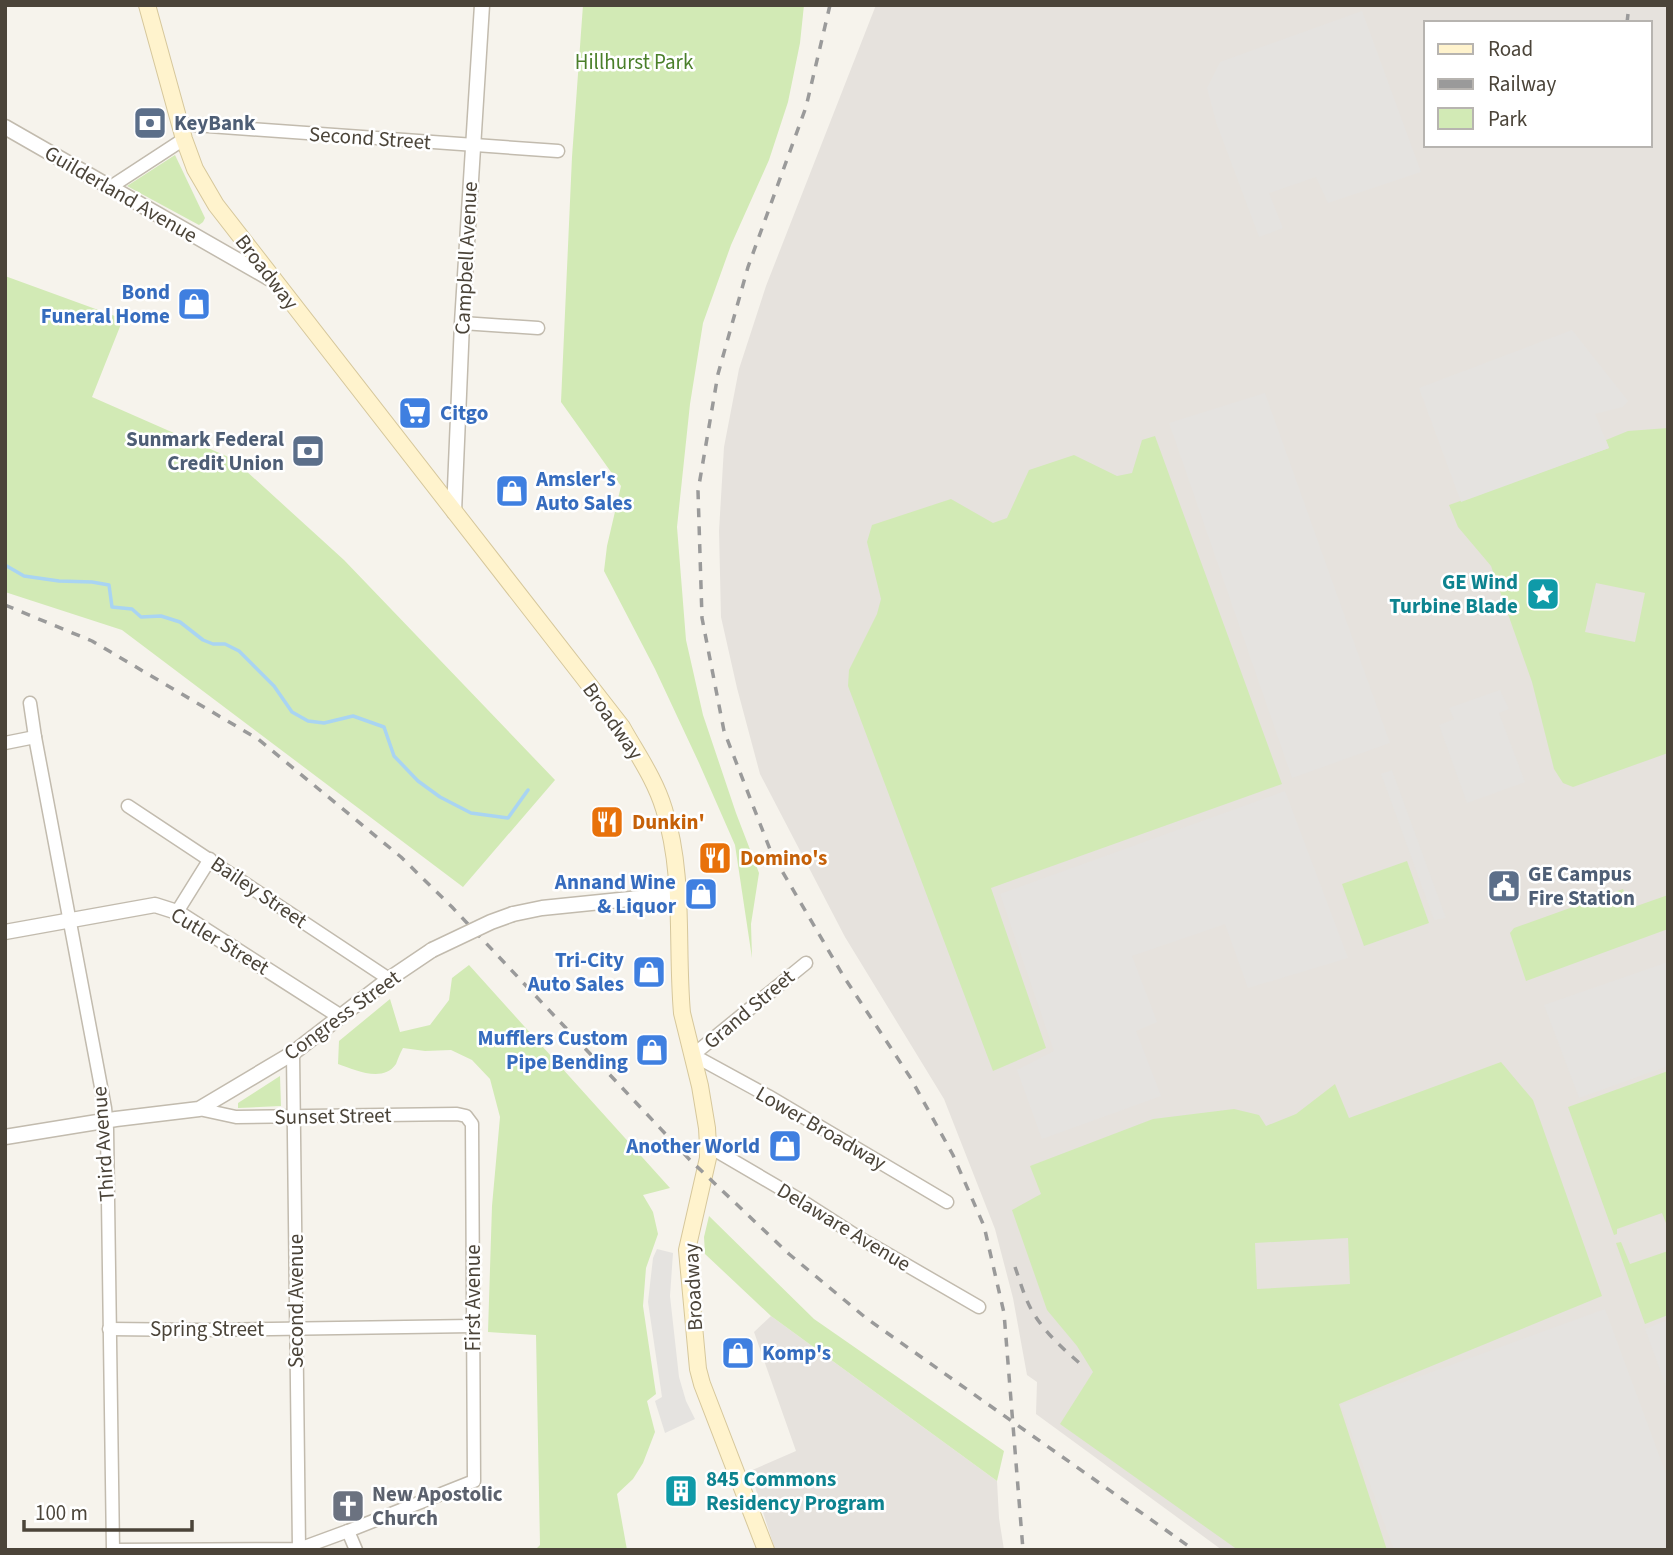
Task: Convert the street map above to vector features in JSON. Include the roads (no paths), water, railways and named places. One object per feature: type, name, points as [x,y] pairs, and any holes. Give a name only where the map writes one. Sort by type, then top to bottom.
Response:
[{"type":"main road","name":"Broadway","points":[[147,5],[183,132],[195,169],[205,188],[274,281],[622,727],[655,785],[673,840],[679,894],[682,1013],[706,1118],[708,1158],[687,1250],[698,1369],[766,1550]]},
{"type":"street","name":"Campbell Avenue","points":[[454,512],[462,323],[482,5]]},
{"type":"street","name":"Guilderland Avenue","points":[[5,127],[274,281]]},
{"type":"street","name":"Second Street","points":[[183,132],[558,151]]},
{"type":"street","points":[[109,188],[183,132]]},
{"type":"street","points":[[462,323],[538,328]]},
{"type":"street","name":"Third Avenue","points":[[30,703],[105,1108],[113,1550]]},
{"type":"street","points":[[5,743],[35,737]]},
{"type":"street","name":"Bailey Street","points":[[128,806],[389,979]]},
{"type":"street","points":[[177,912],[210,859]]},
{"type":"street","name":"Congress Street","points":[[5,1137],[200,1109],[293,1053],[389,979],[432,950],[491,922],[542,908],[679,894]]},
{"type":"street","name":"Cutler Street","points":[[5,932],[155,905],[177,912],[341,1017]]},
{"type":"street","name":"Grand Street","points":[[693,1055],[806,963]]},
{"type":"street","name":"Second Avenue","points":[[293,1053],[299,1549]]},
{"type":"street","name":"Lower Broadway","points":[[693,1055],[947,1202]]},
{"type":"street","name":"Sunset Street","points":[[200,1109],[236,1117],[466,1116]]},
{"type":"street","name":"First Avenue","points":[[348,1531],[474,1481],[471,1124],[466,1116]]},
{"type":"street","name":"Delaware Avenue","points":[[708,1146],[979,1307]]},
{"type":"street","name":"Spring Street","points":[[109,1329],[202,1331],[473,1326]]},
{"type":"street","points":[[113,1550],[299,1549],[348,1531],[356,1550]]},
{"type":"waterway","points":[[5,565],[24,576],[109,585],[112,607],[132,609],[141,617],[161,616],[180,622],[203,640],[213,644],[225,644],[239,651],[274,686],[292,712],[308,721],[324,723],[353,716],[384,727],[394,756],[418,781],[440,797],[471,813],[508,818],[528,790]]},
{"type":"railway","points":[[830,5],[806,107],[748,267],[718,374],[698,491],[702,618],[724,731],[771,852],[844,977],[910,1077],[953,1155],[984,1226],[1004,1313],[1023,1550]]},
{"type":"railway","points":[[1627,21],[1629,5]]},
{"type":"railway","points":[[5,605],[92,641],[258,739],[401,857],[452,907],[690,1160],[789,1254],[866,1318],[1194,1550]]},
{"type":"railway","points":[[1015,1267],[1026,1299],[1036,1317],[1054,1340],[1083,1366]]},
{"type":"place","name":"KeyBank","points":[[150,123]]},
{"type":"place","name":"Bond Funeral Home","points":[[194,304]]},
{"type":"place","name":"Citgo","points":[[415,413]]},
{"type":"place","name":"Sunmark Federal Credit Union","points":[[308,451]]},
{"type":"place","name":"Amsler's Auto Sales","points":[[512,491]]},
{"type":"place","name":"GE Wind Turbine Blade","points":[[1543,594]]},
{"type":"place","name":"Dunkin'","points":[[607,822]]},
{"type":"place","name":"Domino's","points":[[715,858]]},
{"type":"place","name":"GE Campus Fire Station","points":[[1504,886]]},
{"type":"place","name":"Annand Wine & Liquor","points":[[701,894]]},
{"type":"place","name":"Tri-City Auto Sales","points":[[649,972]]},
{"type":"place","name":"Mufflers Custom Pipe Bending","points":[[652,1050]]},
{"type":"place","name":"Another World","points":[[785,1146]]},
{"type":"place","name":"Komp's","points":[[738,1353]]},
{"type":"place","name":"845 Commons Residency Program","points":[[681,1491]]},
{"type":"place","name":"New Apostolic Church","points":[[348,1506]]},
{"type":"park label","name":"Hillhurst Park","points":[[634,62]]}]
